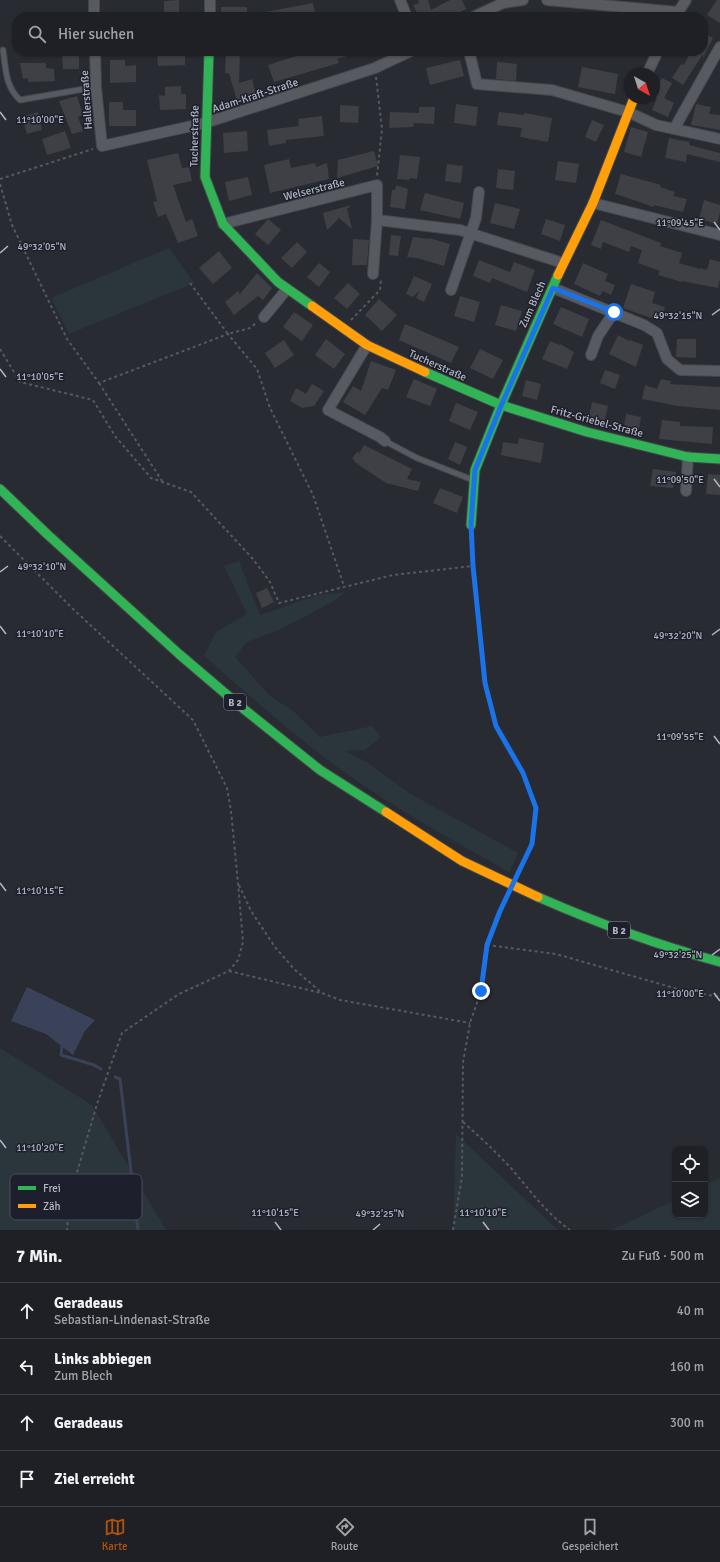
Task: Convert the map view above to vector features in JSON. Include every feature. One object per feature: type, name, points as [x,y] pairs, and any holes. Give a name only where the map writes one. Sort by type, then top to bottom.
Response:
[{"type":"street","points":[[94,0],[94,12]]},
{"type":"street","points":[[210,0],[210,12]]},
{"type":"street","points":[[400,0],[405,12]]},
{"type":"street","points":[[482,12],[503,1],[522,0]]},
{"type":"street","points":[[547,0],[621,3],[662,12]]},
{"type":"street","points":[[678,12],[686,0]]},
{"type":"street","points":[[674,129],[719,51]]},
{"type":"street","name":"Hallerstraße","points":[[95,56],[96,87],[102,146]]},
{"type":"street","name":"Tucherstraße","points":[[209,56],[205,123],[205,177],[223,224],[278,282],[367,345],[412,367],[501,406]]},
{"type":"street","name":"Adam-Kraft-Straße","points":[[102,146],[205,123],[375,68],[400,56]]},
{"type":"street","points":[[470,56],[477,84],[552,90],[628,112],[656,125],[720,139]]},
{"type":"street","points":[[649,68],[655,56]]},
{"type":"street","name":"Zum Blech","points":[[471,524],[475,470],[563,263],[593,203],[631,104]]},
{"type":"street","points":[[373,274],[377,220],[377,185]]},
{"type":"street","name":"Welserstraße","points":[[223,224],[377,185]]},
{"type":"street","points":[[451,290],[476,218],[478,192]]},
{"type":"street","points":[[593,203],[720,235]]},
{"type":"street","points":[[377,220],[460,230],[563,263]]},
{"type":"street","points":[[553,288],[614,312],[644,325],[657,333],[667,359],[680,370],[720,371]]},
{"type":"street","points":[[264,317],[287,289]]},
{"type":"street","points":[[591,355],[598,336],[614,312]]},
{"type":"street","points":[[367,345],[328,410],[385,441]]},
{"type":"street","name":"Fritz-Griebel-Straße","points":[[501,406],[587,432],[688,457],[720,459]]},
{"type":"street","points":[[686,491],[688,457]]},
{"type":"street","name":"B 2","points":[[0,489],[47,534],[179,654],[240,706],[333,778],[462,861],[521,890],[593,921],[672,949],[720,962]]},
{"type":"lane","points":[[3,50],[7,79],[12,93],[20,100],[96,87]]},
{"type":"lane","points":[[385,441],[416,458],[474,480]]},
{"type":"path","points":[[375,68],[382,129],[377,185]]},
{"type":"path","points":[[0,180],[102,146]]},
{"type":"path","points":[[0,184],[12,225],[67,339],[99,383],[162,482]]},
{"type":"path","points":[[190,283],[228,334],[258,369],[270,408],[313,495],[344,586]]},
{"type":"path","points":[[99,383],[228,334],[250,328],[264,317]]},
{"type":"path","points":[[0,348],[20,382],[93,400],[120,442],[151,478],[191,492],[253,559],[270,582],[279,603],[393,575],[473,566]]},
{"type":"path","points":[[453,1230],[462,1177],[463,1062],[470,1022],[481,991],[487,945],[500,911],[532,844],[536,808],[523,773],[496,726],[485,683],[473,566],[471,524]]},
{"type":"path","points":[[0,536],[73,609],[193,720],[227,788],[231,811],[243,942],[238,960],[228,971],[178,994],[122,1033],[97,1104],[76,1174]]},
{"type":"path","points":[[238,883],[251,911],[275,947],[294,969],[322,993]]},
{"type":"path","points":[[487,945],[556,954],[681,990],[720,996]]},
{"type":"path","points":[[228,971],[322,993],[340,1000],[470,1022]]},
{"type":"path","points":[[463,1122],[510,1167],[555,1219],[570,1230]]},
{"type":"path","points":[[67,1230],[68,1220]]},
{"type":"shaded area","points":[[169,248],[194,283],[69,334],[51,298]]},
{"type":"shaded area","points":[[239,561],[260,615],[318,595],[346,592],[334,601],[281,629],[247,642],[235,657],[270,696],[293,711],[320,737],[372,726],[381,737],[365,750],[345,751],[367,762],[409,793],[518,853],[509,872],[419,820],[345,772],[283,724],[204,656],[216,632],[247,614],[224,566]]},
{"type":"shaded area","points":[[0,1048],[92,1105],[133,1174],[10,1174],[10,1220],[142,1220],[142,1189],[166,1230],[0,1230]]},
{"type":"shaded area","points":[[456,1134],[558,1230],[453,1230]]},
{"type":"shaded area","points":[[720,1178],[720,1230],[612,1230],[672,1201],[672,1218],[708,1218],[708,1184]]},
{"type":"water","points":[[27,987],[95,1020],[85,1031],[73,1055],[46,1034],[11,1021]]},
{"type":"building","points":[[179,0],[179,12],[164,12],[164,1]]},
{"type":"building","points":[[418,0],[428,0],[431,10],[450,0],[462,0],[466,9],[460,12],[417,12],[413,5],[419,3]]},
{"type":"building","points":[[717,0],[720,0],[720,23],[708,16]]},
{"type":"building","points":[[313,3],[315,12],[265,12]]},
{"type":"building","points":[[221,7],[247,7],[247,12],[222,12]]},
{"type":"building","points":[[708,36],[713,38],[708,48]]},
{"type":"building","points":[[62,56],[79,56],[79,69],[63,69]]},
{"type":"building","points":[[157,56],[185,56],[185,65],[158,66]]},
{"type":"building","points":[[226,56],[240,56],[239,83],[252,79],[256,95],[237,101],[229,73],[225,73]]},
{"type":"building","points":[[296,56],[347,56],[337,59],[339,63],[274,82],[268,65]]},
{"type":"building","points":[[688,56],[702,56],[683,85],[672,78],[681,64],[684,65]]},
{"type":"building","points":[[110,60],[125,60],[125,66],[136,65],[136,82],[110,83]]},
{"type":"building","points":[[460,60],[464,76],[430,85],[426,68]]},
{"type":"building","points":[[497,62],[517,64],[516,81],[496,79]]},
{"type":"building","points":[[20,63],[46,63],[46,68],[54,69],[55,81],[28,82],[28,78],[23,79]]},
{"type":"building","points":[[582,67],[618,74],[615,94],[578,87]]},
{"type":"building","points":[[662,78],[672,83],[664,98],[674,103],[668,117],[652,110],[654,104],[660,104],[660,82]]},
{"type":"building","points":[[181,86],[181,94],[186,94],[186,109],[160,110],[159,95],[165,96],[165,87]]},
{"type":"building","points":[[77,96],[83,115],[78,117],[83,131],[72,134],[59,101]]},
{"type":"building","points":[[109,102],[123,102],[123,110],[136,110],[136,126],[109,126]]},
{"type":"building","points":[[456,104],[478,107],[476,126],[454,123]]},
{"type":"building","points":[[696,104],[711,107],[709,114],[720,115],[720,130],[691,125]]},
{"type":"building","points":[[340,105],[359,106],[358,123],[340,122]]},
{"type":"building","points":[[419,107],[435,107],[434,124],[414,123],[413,127],[389,128],[390,112],[419,113]]},
{"type":"building","points":[[38,112],[42,130],[27,134],[22,117]]},
{"type":"building","points":[[499,112],[524,115],[524,113],[552,118],[548,142],[520,137],[522,128],[497,125]]},
{"type":"building","points":[[322,116],[324,136],[286,140],[286,143],[269,146],[267,130],[299,126],[298,119]]},
{"type":"building","points":[[592,120],[604,125],[596,142],[585,137]]},
{"type":"building","points":[[631,127],[648,132],[641,157],[624,152]]},
{"type":"building","points":[[65,131],[71,148],[47,155],[42,139]]},
{"type":"building","points":[[247,131],[248,151],[224,153],[223,133]]},
{"type":"building","points":[[669,138],[690,142],[689,145],[720,153],[720,162],[687,154],[686,162],[665,158]]},
{"type":"building","points":[[374,151],[378,166],[337,178],[338,160]]},
{"type":"building","points":[[178,153],[182,168],[189,167],[192,181],[173,185],[186,222],[192,219],[198,236],[178,243],[166,214],[158,217],[153,202],[157,201],[147,160]]},
{"type":"building","points":[[400,155],[420,157],[417,179],[397,179]]},
{"type":"building","points":[[289,159],[291,168],[315,163],[316,167],[327,163],[329,179],[270,193],[264,165]]},
{"type":"building","points":[[558,161],[579,164],[576,183],[555,180]]},
{"type":"building","points":[[447,164],[463,166],[461,183],[445,181]]},
{"type":"building","points":[[498,169],[515,171],[513,190],[496,188]]},
{"type":"building","points":[[621,174],[661,185],[660,187],[675,192],[673,196],[687,199],[683,212],[654,205],[653,207],[615,194]]},
{"type":"building","points":[[248,177],[252,195],[229,201],[225,182]]},
{"type":"building","points":[[396,185],[408,189],[405,209],[390,207],[392,190],[395,190]]},
{"type":"building","points":[[425,193],[464,203],[460,219],[420,210]]},
{"type":"building","points":[[704,200],[720,205],[717,224],[699,219]]},
{"type":"building","points":[[495,203],[520,209],[514,229],[490,223]]},
{"type":"building","points":[[351,205],[347,209],[352,229],[339,218],[327,230],[323,213]]},
{"type":"building","points":[[268,219],[281,230],[268,245],[255,234]]},
{"type":"building","points":[[546,219],[565,225],[560,241],[541,234]]},
{"type":"building","points":[[601,220],[661,243],[660,246],[682,253],[679,263],[707,270],[710,259],[720,262],[720,279],[718,288],[682,282],[658,275],[660,271],[638,263],[642,250],[631,246],[629,252],[603,242],[601,249],[591,245]]},
{"type":"building","points":[[391,235],[401,236],[398,256],[389,255]]},
{"type":"building","points":[[413,237],[429,238],[450,244],[444,266],[417,258],[407,257]]},
{"type":"building","points":[[353,239],[369,240],[367,265],[352,265]]},
{"type":"building","points":[[297,242],[307,252],[292,268],[281,258]]},
{"type":"building","points":[[219,251],[232,268],[213,284],[199,268]]},
{"type":"building","points":[[479,260],[510,272],[514,262],[535,270],[527,292],[492,278],[490,283],[473,276]]},
{"type":"building","points":[[319,263],[330,272],[319,287],[307,277]]},
{"type":"building","points":[[583,263],[608,274],[605,281],[615,285],[611,295],[603,291],[600,296],[574,284]]},
{"type":"building","points":[[257,273],[272,288],[263,300],[258,296],[234,315],[225,302],[238,291],[240,294]]},
{"type":"building","points":[[414,276],[432,284],[424,302],[416,298],[419,291],[413,297],[406,294]]},
{"type":"building","points":[[348,283],[360,294],[347,309],[334,298]]},
{"type":"building","points":[[631,284],[655,292],[652,303],[665,307],[660,321],[623,308]]},
{"type":"building","points":[[460,296],[480,302],[474,322],[454,316]]},
{"type":"building","points":[[379,299],[397,315],[382,331],[365,315]]},
{"type":"building","points":[[501,305],[522,311],[516,331],[495,325]]},
{"type":"building","points":[[561,307],[589,319],[582,337],[553,324]]},
{"type":"building","points":[[294,312],[313,325],[302,341],[283,327]]},
{"type":"building","points":[[405,324],[459,347],[451,363],[399,340]]},
{"type":"building","points":[[618,335],[629,341],[630,340],[643,345],[636,367],[609,354]]},
{"type":"building","points":[[326,339],[345,354],[334,369],[315,355]]},
{"type":"building","points":[[677,339],[696,339],[696,358],[676,357]]},
{"type":"building","points":[[284,340],[294,355],[275,368],[265,353]]},
{"type":"building","points":[[550,341],[560,344],[574,352],[567,369],[542,359]]},
{"type":"building","points":[[480,349],[503,360],[493,379],[470,368]]},
{"type":"building","points":[[371,361],[396,370],[388,390],[382,388],[365,415],[343,402],[353,386],[361,391]]},
{"type":"building","points":[[605,370],[620,375],[615,389],[600,383]]},
{"type":"building","points":[[414,379],[437,389],[430,406],[406,397]]},
{"type":"building","points":[[661,379],[671,381],[670,384],[720,387],[720,410],[678,406],[642,399],[645,385],[657,389]]},
{"type":"building","points":[[526,380],[541,384],[537,400],[522,396]]},
{"type":"building","points":[[312,384],[324,391],[314,406],[302,408],[290,401],[296,388],[306,394]]},
{"type":"building","points":[[592,402],[608,406],[604,424],[588,421]]},
{"type":"building","points":[[456,403],[478,412],[470,430],[449,421]]},
{"type":"building","points":[[626,414],[641,417],[638,434],[623,432]]},
{"type":"building","points":[[662,420],[680,422],[680,426],[713,427],[712,444],[659,439]]},
{"type":"building","points":[[519,438],[544,443],[541,463],[501,455],[503,442],[518,444]]},
{"type":"building","points":[[455,442],[467,447],[460,465],[448,459]]},
{"type":"building","points":[[364,445],[412,469],[407,479],[421,482],[418,491],[386,483],[356,463],[352,458],[358,451],[359,454]]},
{"type":"building","points":[[653,469],[676,472],[673,488],[650,486]]},
{"type":"building","points":[[708,474],[720,475],[720,495],[706,494]]},
{"type":"building","points":[[440,488],[463,497],[457,513],[433,503]]},
{"type":"building","points":[[267,588],[274,602],[262,608],[256,593]]},
{"type":"waterway","points":[[62,1046],[61,1055],[94,1065],[101,1069]]},
{"type":"waterway","points":[[115,1077],[120,1079],[131,1174]]},
{"type":"waterway","points":[[137,1220],[138,1230]]},
{"type":"traffic: fast","points":[[209,56],[205,177],[223,224],[278,282],[312,306]]},
{"type":"traffic: fast","points":[[471,525],[475,470],[501,405],[558,275]]},
{"type":"traffic: fast","points":[[425,372],[501,405],[587,432],[688,457],[720,459]]},
{"type":"traffic: fast","points":[[0,489],[47,534],[179,654],[240,706],[320,770],[386,812]]},
{"type":"traffic: fast","points":[[538,897],[582,916],[628,933],[720,962]]},
{"type":"traffic: slow","points":[[558,275],[593,203],[632,104]]},
{"type":"traffic: slow","points":[[312,306],[367,345],[425,372]]},
{"type":"traffic: slow","points":[[386,812],[462,861],[538,897]]},
{"type":"route","points":[[481,991],[487,945],[500,911],[532,844],[536,808],[523,773],[496,726],[485,683],[473,566],[471,524],[475,470],[501,406],[553,288],[614,312]]}]
